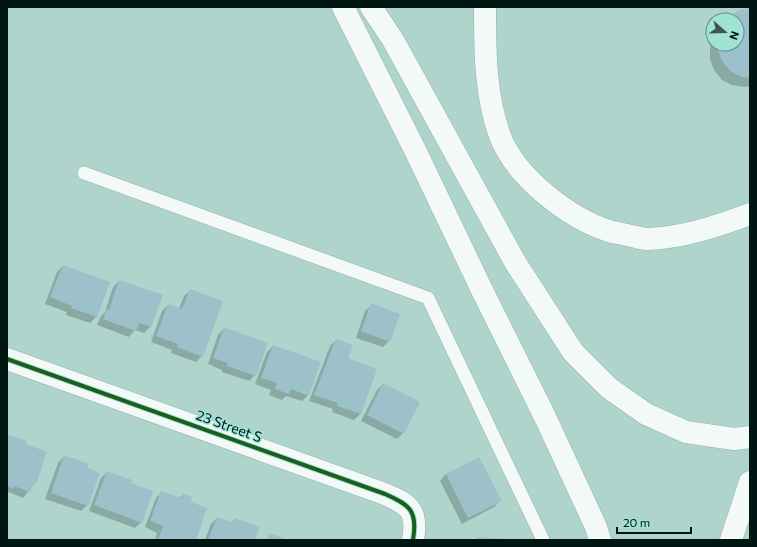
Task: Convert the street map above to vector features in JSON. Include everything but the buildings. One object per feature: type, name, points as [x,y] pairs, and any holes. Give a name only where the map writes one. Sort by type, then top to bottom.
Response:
[{"type":"main road","points":[[343,7],[413,145],[480,286],[546,419],[596,527],[600,540]]},
{"type":"main road","points":[[371,7],[393,40],[515,262],[573,352],[609,388],[646,414],[686,432],[734,439],[750,437]]},
{"type":"main road","points":[[485,7],[485,53],[492,108],[500,137],[515,164],[545,194],[576,216],[608,231],[646,239],[681,234],[724,224],[750,214]]},
{"type":"main road","points":[[485,53],[497,7]]},
{"type":"main road","name":"23 Street S","points":[[7,359],[399,500],[410,509],[416,523],[413,540]]},
{"type":"main road","points":[[731,540],[748,489]]},
{"type":"lane","points":[[84,173],[428,298],[543,540]]},
{"type":"cycle path","points":[[7,359],[385,494],[401,502],[410,510],[414,522],[413,540]]}]
